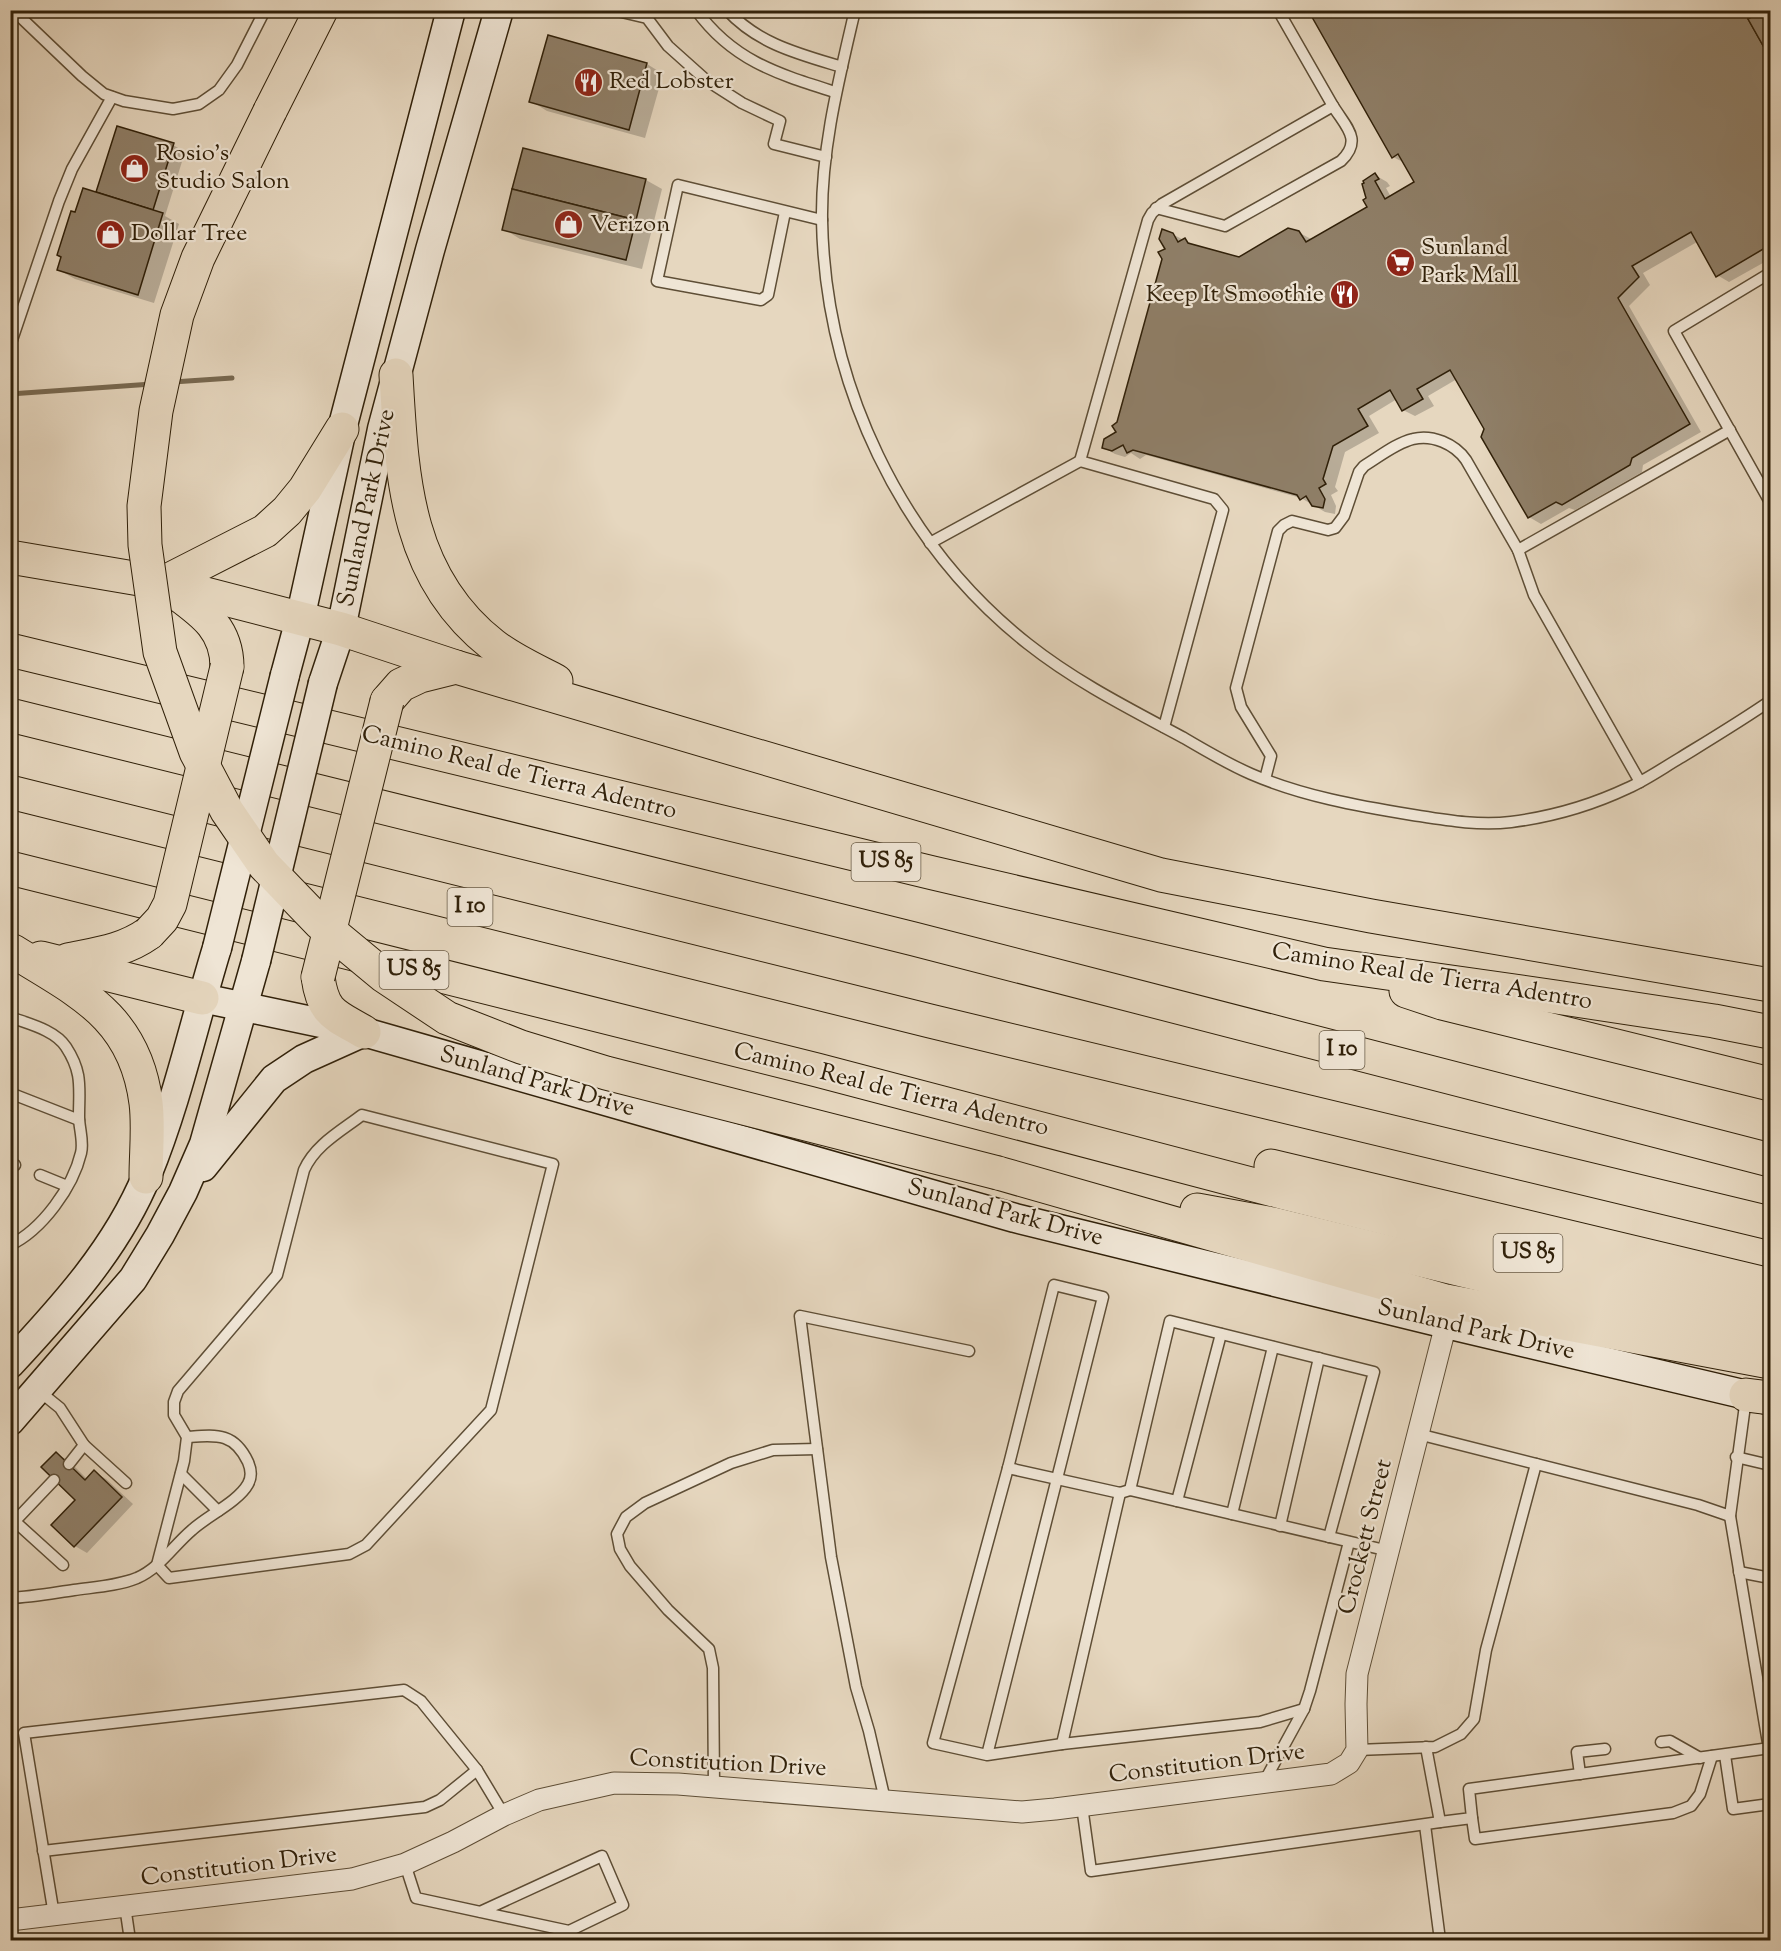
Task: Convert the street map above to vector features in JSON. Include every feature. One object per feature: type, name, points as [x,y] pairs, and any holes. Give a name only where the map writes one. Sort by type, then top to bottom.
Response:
[{"type":"highway","points":[[321,10],[198,258],[177,315],[156,411],[144,506],[145,545],[160,652],[196,752],[226,812],[264,866],[320,923],[384,976],[447,1018],[521,1047],[606,1073],[998,1173],[1446,1301],[1770,1362]]},
{"type":"highway","points":[[396,375],[400,452],[408,503],[424,552],[449,599],[480,634],[512,658],[619,715]]},
{"type":"highway","points":[[163,583],[265,531],[287,511],[305,489],[342,429]]},
{"type":"highway","points":[[10,557],[163,583],[341,629],[456,667],[1161,875],[1371,916],[1770,985]]},
{"type":"highway","points":[[60,962],[118,950],[137,941],[149,933],[162,919],[170,904],[227,667],[227,650],[220,633],[206,616],[163,583]]},
{"type":"highway","name":"Camino Real de Tierra Adentro","points":[[10,650],[933,873],[1324,964],[1590,1002],[1770,1032]]},
{"type":"highway","points":[[364,1032],[331,1012],[320,993],[318,976],[387,701],[401,685],[420,676],[456,667]]},
{"type":"highway","name":"I 10","points":[[10,715],[914,939],[1770,1160]]},
{"type":"highway","name":"I 10","points":[[10,792],[941,1024],[1770,1223]]},
{"type":"highway","name":"Camino Real de Tierra Adentro","points":[[10,868],[817,1070],[1285,1193],[1770,1314]]},
{"type":"highway","points":[[12,951],[202,998]]},
{"type":"highway","points":[[12,951],[87,997],[112,1020],[128,1044],[139,1071],[146,1103],[146,1177]]},
{"type":"highway","points":[[1595,954],[1770,967]]},
{"type":"highway","points":[[1324,964],[1442,1003],[1770,1084]]},
{"type":"highway","points":[[817,1070],[1120,1130],[1770,1285]]},
{"type":"highway","points":[[998,1173],[1273,1224],[1647,1315],[1770,1340]]},
{"type":"main road","name":"Sunland Park Drive","points":[[10,1364],[55,1316],[88,1275],[112,1240],[146,1177],[169,1114],[217,948],[300,619],[342,429],[451,10]]},
{"type":"main road","name":"Sunland Park Drive","points":[[10,1421],[133,1278],[183,1192],[204,1144],[256,961],[323,683],[341,629],[382,429],[396,375],[499,10]]},
{"type":"main road","name":"Sunland Park Drive","points":[[202,998],[364,1032],[1015,1218],[1446,1324],[1762,1398]]},
{"type":"main road","points":[[183,1192],[274,1079],[304,1059],[364,1032]]},
{"type":"street","name":"Crockett Street","points":[[1353,1757],[1358,1674],[1446,1324]]},
{"type":"street","name":"Constitution Drive","points":[[10,1920],[352,1879],[405,1864],[539,1800],[614,1783],[714,1786],[1022,1812],[1331,1774],[1353,1757]]},
{"type":"lane","points":[[13,10],[99,90],[112,97],[157,108],[173,109],[192,106],[209,99],[219,90],[231,76],[265,10]]},
{"type":"lane","points":[[613,10],[646,18],[668,46],[706,80],[742,103],[780,121],[774,144],[826,157]]},
{"type":"lane","points":[[696,10],[721,39],[756,64],[773,72],[835,92]]},
{"type":"lane","points":[[727,10],[744,27],[771,44],[842,67]]},
{"type":"lane","points":[[855,10],[835,92],[826,157],[822,220],[831,306],[838,342],[852,392],[880,460],[903,503],[930,543],[985,606],[1029,645],[1076,678],[1235,766],[1264,779],[1310,794],[1390,812],[1453,821],[1507,822],[1562,811],[1617,792],[1640,782],[1770,701]]},
{"type":"lane","points":[[1156,208],[1225,226],[1341,161],[1352,150],[1353,139],[1278,10]]},
{"type":"lane","points":[[10,346],[72,169],[112,97]]},
{"type":"lane","points":[[1080,461],[1148,220],[1156,208],[1334,106]]},
{"type":"lane","points":[[784,212],[768,295],[765,299],[657,281],[678,184],[822,220]]},
{"type":"lane","points":[[1770,273],[1674,331],[1770,502]]},
{"type":"lane","points":[[1518,550],[1730,430]]},
{"type":"lane","points":[[1264,779],[1271,756],[1241,707],[1236,688],[1278,531],[1292,521],[1328,530],[1335,528],[1344,516],[1359,472],[1364,466],[1404,442],[1426,437],[1441,441],[1460,451],[1518,550],[1534,595],[1640,782]]},
{"type":"lane","points":[[930,543],[1080,461],[1214,499],[1223,510],[1164,727]]},
{"type":"lane","points":[[10,1017],[54,1035],[65,1046],[80,1078],[79,1120],[82,1152],[67,1186],[47,1216],[24,1239],[10,1245]]},
{"type":"lane","points":[[10,1093],[79,1120]]},
{"type":"lane","points":[[362,1115],[553,1164],[491,1410],[366,1545],[349,1554],[169,1578],[157,1565],[181,1474],[187,1437],[174,1415],[174,1402],[178,1390],[277,1275],[304,1170],[309,1158],[320,1146],[362,1115]]},
{"type":"lane","points":[[40,1175],[67,1186]]},
{"type":"lane","points":[[987,1755],[1103,1297],[1054,1285],[1008,1468],[933,1743],[987,1755],[1062,1744],[1260,1722],[1304,1709]]},
{"type":"lane","points":[[885,1800],[856,1687],[831,1557],[800,1316],[969,1351]]},
{"type":"lane","points":[[1062,1744],[1170,1321],[1374,1372],[1329,1537]]},
{"type":"lane","points":[[1177,1501],[1221,1334]]},
{"type":"lane","points":[[1232,1514],[1274,1347]]},
{"type":"lane","points":[[1280,1526],[1319,1358]]},
{"type":"lane","points":[[38,1390],[60,1408],[84,1445],[126,1484]]},
{"type":"lane","points":[[1706,1757],[1700,1794],[1691,1806],[1673,1813],[1475,1839],[1469,1789],[1770,1748],[1766,1703],[1739,1572],[1730,1515],[1736,1457],[1762,1398]]},
{"type":"lane","points":[[1418,1434],[1730,1515]]},
{"type":"lane","points":[[10,1598],[122,1584],[139,1577],[157,1565],[192,1530],[248,1485],[251,1476],[250,1465],[236,1442],[210,1435],[187,1437]]},
{"type":"lane","points":[[69,1464],[84,1445]]},
{"type":"lane","points":[[714,1786],[713,1668],[709,1649],[668,1610],[630,1566],[620,1549],[617,1534],[626,1516],[645,1503],[730,1463],[773,1450],[817,1449]]},
{"type":"lane","points":[[1736,1457],[1770,1465]]},
{"type":"lane","points":[[1353,1757],[1435,1747],[1461,1734],[1474,1719],[1486,1650],[1536,1464]]},
{"type":"lane","points":[[1008,1468],[1177,1501],[1389,1551]]},
{"type":"lane","points":[[181,1474],[218,1511]]},
{"type":"lane","points":[[54,1480],[13,1519],[63,1565]]},
{"type":"lane","points":[[1264,1782],[1304,1709],[1349,1542]]},
{"type":"lane","points":[[1739,1572],[1770,1578]]},
{"type":"lane","points":[[54,1914],[24,1733],[404,1690],[421,1701],[477,1770],[504,1815]]},
{"type":"lane","points":[[1661,1742],[1670,1741],[1706,1757]]},
{"type":"lane","points":[[1426,1748],[1440,1822]]},
{"type":"lane","points":[[1580,1774],[1577,1752],[1605,1749]]},
{"type":"lane","points":[[1725,1755],[1733,1809],[1770,1804]]},
{"type":"lane","points":[[43,1851],[425,1807],[440,1800],[477,1770]]},
{"type":"lane","points":[[1082,1806],[1090,1871],[1472,1818]]},
{"type":"lane","points":[[1425,1825],[1440,1941]]},
{"type":"lane","points":[[405,1864],[416,1899],[569,1931],[623,1905],[602,1856],[480,1912]]},
{"type":"lane","points":[[125,1906],[130,1941]]},
{"type":"building","name":"Sunland Park Mall","points":[[1308,10],[1743,10],[1770,58],[1770,245],[1716,277],[1691,232],[1632,266],[1639,277],[1618,298],[1690,424],[1632,458],[1630,465],[1562,505],[1556,502],[1528,518],[1481,437],[1484,429],[1450,370],[1417,389],[1423,399],[1402,411],[1390,390],[1358,409],[1368,426],[1333,446],[1323,479],[1326,484],[1319,488],[1325,499],[1323,508],[1312,506],[1306,496],[1300,500],[1297,495],[1133,450],[1127,453],[1123,445],[1112,451],[1102,448],[1104,439],[1116,432],[1112,426],[1117,422],[1162,259],[1158,252],[1165,249],[1159,239],[1162,229],[1173,233],[1178,242],[1185,238],[1188,243],[1239,257],[1288,228],[1299,231],[1306,242],[1367,207],[1363,200],[1366,198],[1362,184],[1375,173],[1379,179],[1375,181],[1385,199],[1414,182],[1398,154],[1392,158]]},
{"type":"building","points":[[1763,10],[1770,19],[1770,58],[1748,19]]},
{"type":"building","name":"Red Lobster","points":[[548,35],[647,63],[629,130],[529,102]]},
{"type":"building","name":"Rosio's Studio Salon","points":[[117,126],[174,143],[153,210],[96,192]]},
{"type":"building","points":[[523,148],[646,179],[636,220],[512,189]]},
{"type":"building","name":"Dollar Tree","points":[[83,188],[163,213],[138,295],[57,270],[61,257],[57,255],[71,211],[75,212]]},
{"type":"building","name":"Verizon","points":[[512,189],[636,220],[626,260],[502,230]]},
{"type":"building","points":[[56,1452],[85,1480],[94,1470],[122,1497],[74,1547],[51,1525],[75,1500],[41,1467]]},
{"type":"waterway","points":[[173,382],[232,378]]},
{"type":"waterway","points":[[10,394],[152,384]]},
{"type":"place","name":"Red Lobster","points":[[588,82]]},
{"type":"place","name":"Rosio's Studio Salon","points":[[135,168]]},
{"type":"place","name":"Verizon","points":[[569,225]]},
{"type":"place","name":"Dollar Tree","points":[[110,234]]},
{"type":"place","name":"Sunland Park Mall","points":[[1400,262]]},
{"type":"place","name":"Keep It Smoothie","points":[[1345,295]]}]
